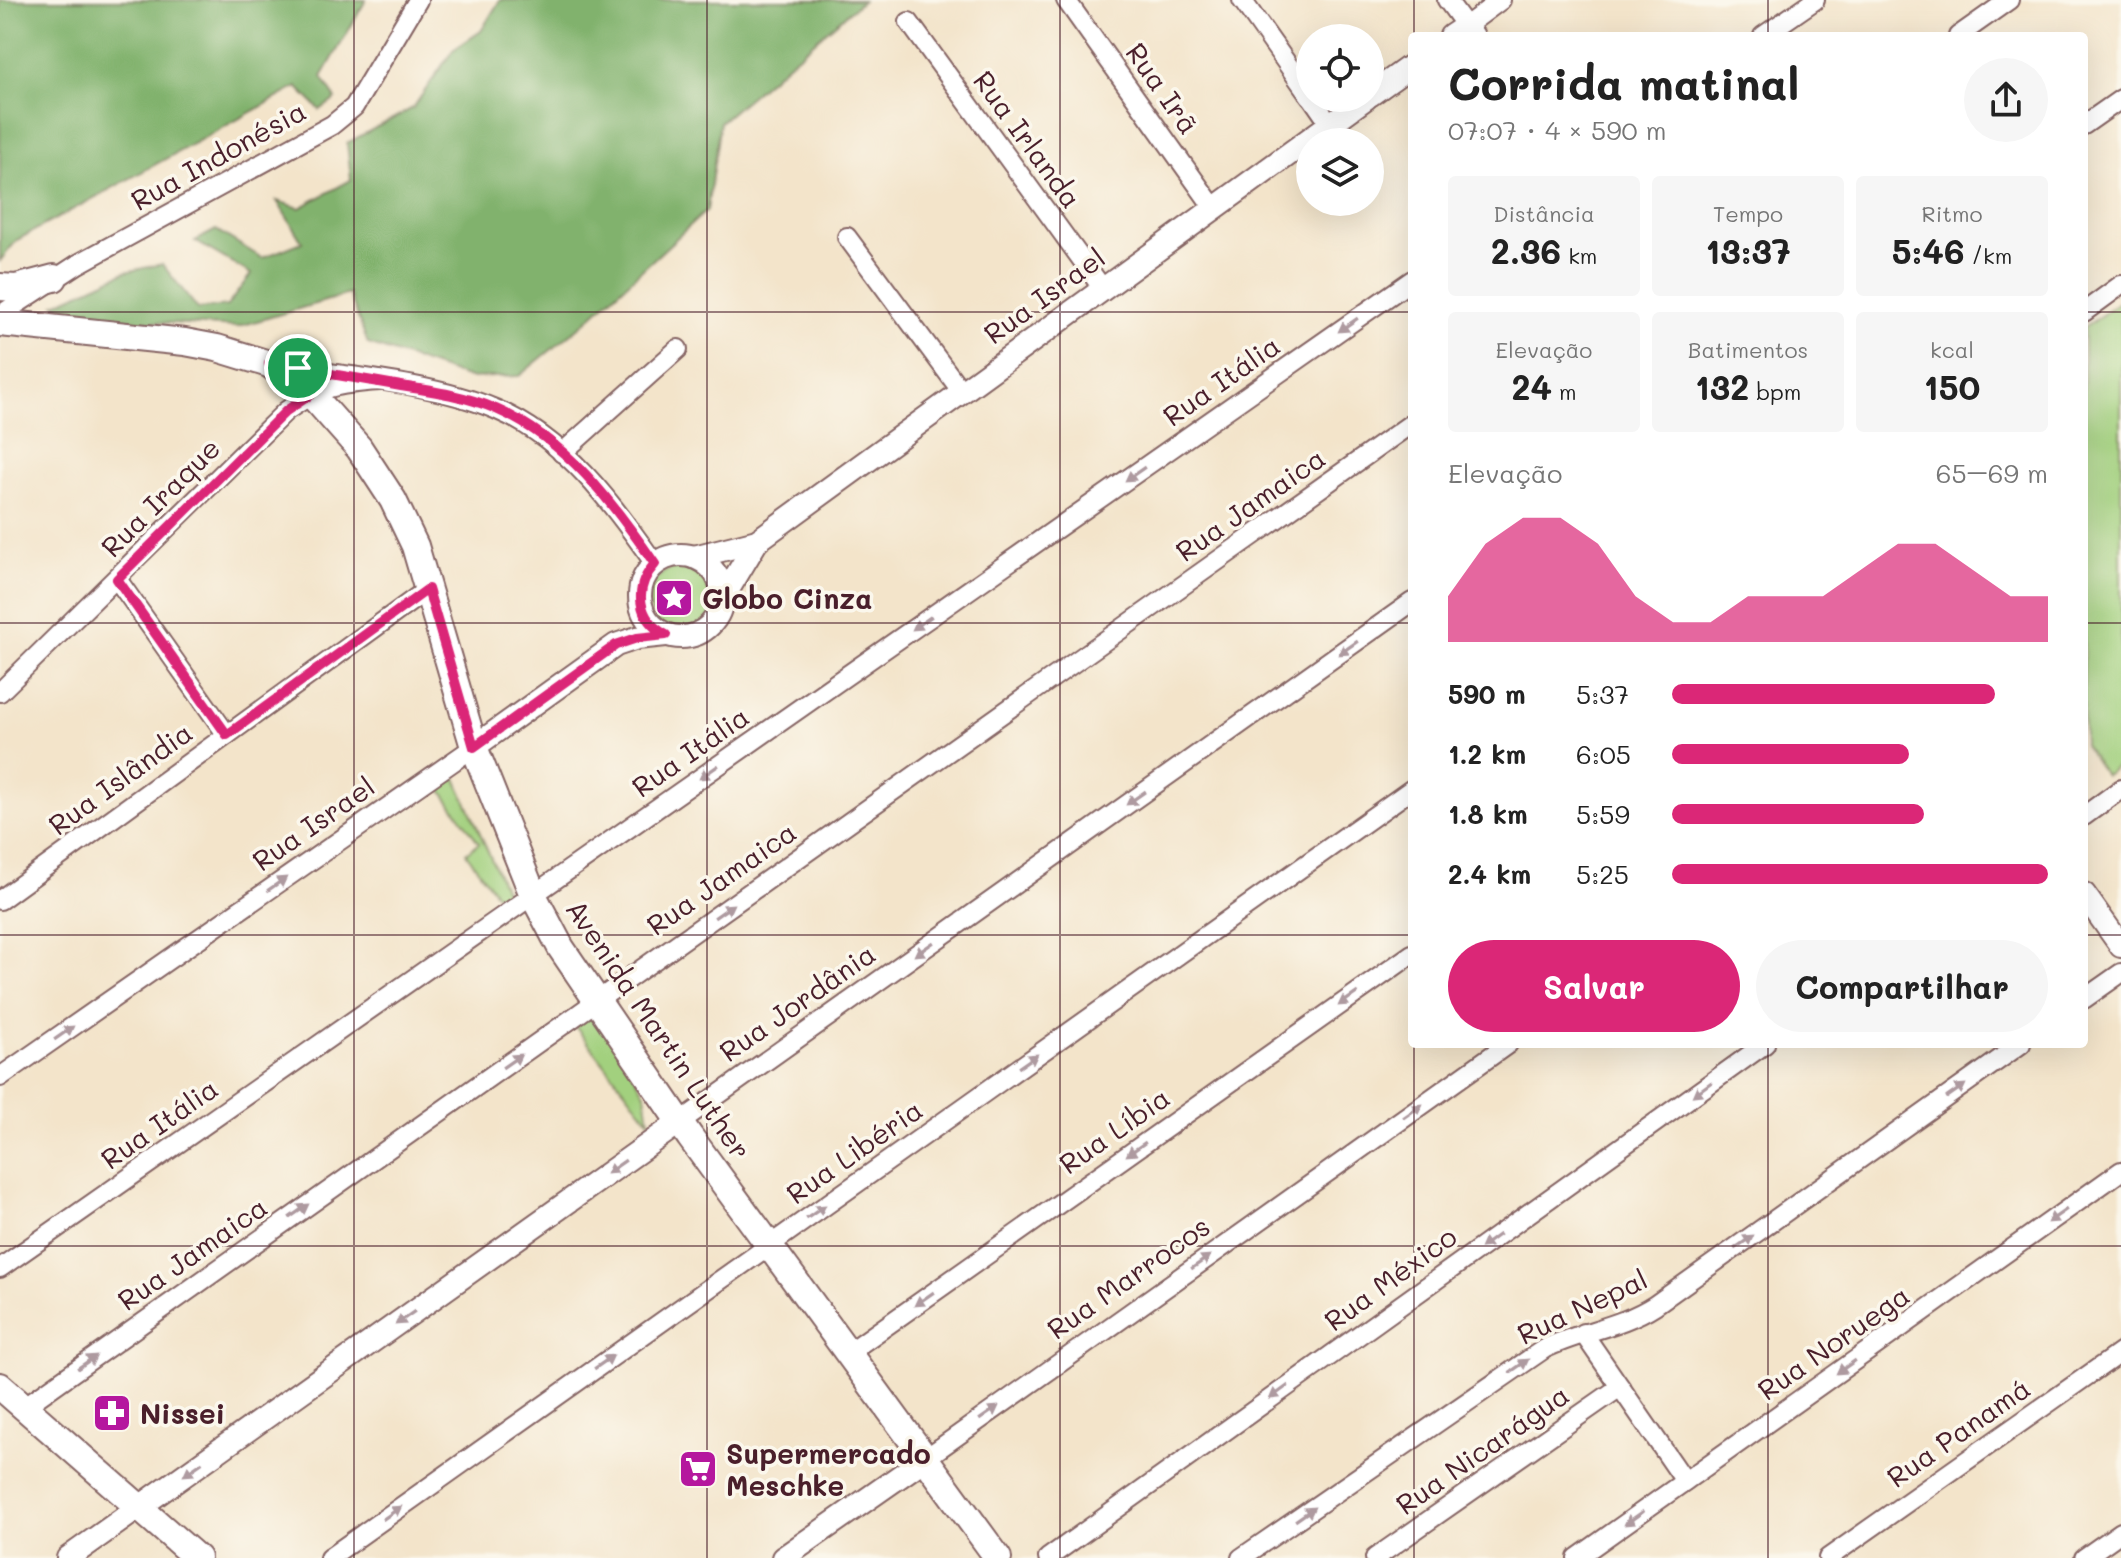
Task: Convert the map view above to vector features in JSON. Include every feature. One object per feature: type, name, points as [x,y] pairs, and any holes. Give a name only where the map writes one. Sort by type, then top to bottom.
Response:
[{"type":"main road","points":[[0,287],[16,288],[51,280]]},
{"type":"main road","name":"Avenida Martin Luther","points":[[0,323],[185,342],[269,364],[311,394],[359,448],[393,500],[415,546],[474,747],[533,895],[561,948],[595,1002],[680,1122],[998,1558]]},
{"type":"main road","points":[[8,1395],[197,1558]]},
{"type":"street","name":"Rua Indonésia","points":[[0,315],[51,280],[245,170],[332,125],[354,107],[418,0]]},
{"type":"street","name":"Rua Irã","points":[[1066,0],[1214,208]]},
{"type":"street","points":[[1242,0],[1296,76]]},
{"type":"street","points":[[1447,0],[1463,32]]},
{"type":"street","points":[[1464,32],[1501,0]]},
{"type":"street","points":[[1769,32],[1815,0]]},
{"type":"street","points":[[1964,32],[2009,0]]},
{"type":"street","name":"Rua Irlanda","points":[[909,22],[1103,289]]},
{"type":"street","name":"Rua Israel","points":[[1384,85],[1408,68]]},
{"type":"street","points":[[2088,122],[2121,99]]},
{"type":"street","points":[[1322,112],[1330,124]]},
{"type":"street","name":"Rua Israel","points":[[694,557],[757,541],[1347,112]]},
{"type":"street","points":[[847,237],[962,392]]},
{"type":"street","name":"Rua Itália","points":[[0,1268],[1408,283]]},
{"type":"street","points":[[2088,309],[2121,285]]},
{"type":"street","points":[[562,453],[678,349]]},
{"type":"street","name":"Rua Iraque","points":[[269,364],[448,394],[496,409],[538,433],[562,453],[605,495],[655,564]]},
{"type":"street","name":"Rua Iraque","points":[[0,692],[286,411],[311,394],[334,384],[380,381]]},
{"type":"street","name":"Rua Jamaica","points":[[8,1395],[595,1002],[1408,426]]},
{"type":"street","name":"Rua Israel","points":[[723,598],[757,541]]},
{"type":"street","points":[[677,555],[694,557],[718,576],[723,598],[716,619],[699,634],[688,637],[666,635],[650,624],[642,611],[640,598],[646,573],[655,564],[677,555]]},
{"type":"street","points":[[117,579],[227,735]]},
{"type":"street","name":"Rua Islândia","points":[[0,900],[428,589]]},
{"type":"street","name":"Rua Jordânia","points":[[68,1558],[1408,605]]},
{"type":"street","name":"Rua Israel","points":[[0,1077],[616,645],[637,638],[666,635]]},
{"type":"street","points":[[2088,813],[2121,789]]},
{"type":"street","name":"Rua Libéria","points":[[329,1558],[1408,792]]},
{"type":"street","points":[[2088,900],[2121,946]]},
{"type":"street","name":"Rua Líbia","points":[[848,1353],[1408,957]]},
{"type":"street","points":[[2088,996],[2121,973]]},
{"type":"street","name":"Rua Marrocos","points":[[783,1558],[1502,1048]]},
{"type":"street","name":"Rua México","points":[[1048,1558],[1759,1048]]},
{"type":"street","name":"Rua Nepal","points":[[1241,1558],[1544,1349],[1583,1333],[1619,1324],[1646,1311],[2015,1048]]},
{"type":"street","name":"Rua Noruega","points":[[1577,1558],[2121,1171]]},
{"type":"street","points":[[1583,1333],[1685,1481]]},
{"type":"street","name":"Rua Panamá","points":[[1828,1558],[2121,1352]]},
{"type":"street","name":"Rua Nicarágua","points":[[1375,1558],[1620,1387]]},
{"type":"street","points":[[2084,1558],[2121,1532]]},
{"type":"green space","points":[[0,0],[366,0],[322,77],[336,99],[320,110],[297,87],[17,240],[0,261]]},
{"type":"green space","points":[[500,0],[863,0],[720,122],[707,210],[583,324],[519,376],[469,378],[368,344],[349,294],[237,327],[69,317],[55,304],[125,272],[162,264],[198,309],[227,306],[251,274],[195,241],[216,230],[262,258],[302,242],[277,201],[300,208],[351,180],[347,143],[413,108],[453,50],[481,31]]},
{"type":"green space","points":[[2121,301],[2121,764],[2105,775],[2088,751],[2088,325]]},
{"type":"green space","points":[[682,567],[695,570],[705,577],[712,587],[715,600],[712,613],[705,623],[695,630],[682,633],[669,630],[659,623],[652,613],[649,600],[652,587],[659,577],[669,570]]},
{"type":"green space","points":[[454,774],[508,897],[507,903],[502,902],[466,853],[479,843],[438,785]]},
{"type":"green space","points":[[597,1010],[645,1093],[649,1121],[574,1025]]},
{"type":"place","name":"Globo Cinza","points":[[674,598]]},
{"type":"place","name":"Nissei","points":[[112,1413]]},
{"type":"place","name":"Supermercado Meschke","points":[[698,1469]]},
{"type":"route","points":[[269,364],[298,368],[448,394],[496,409],[538,433],[573,461],[605,495],[655,564],[646,573],[641,585],[642,611],[650,624],[666,635],[637,638],[616,645],[474,747],[428,589],[227,735],[117,579],[286,411],[311,394],[269,364]]}]
